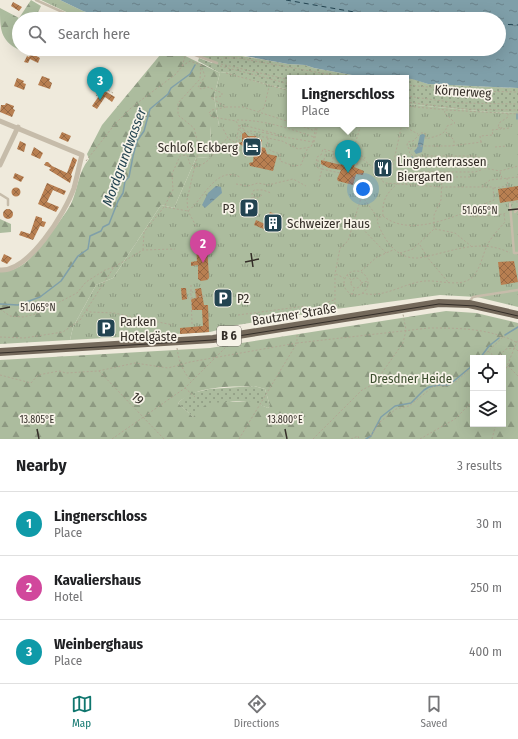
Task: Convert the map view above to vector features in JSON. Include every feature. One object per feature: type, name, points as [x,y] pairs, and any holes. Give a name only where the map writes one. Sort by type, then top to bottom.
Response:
[{"type":"main road","name":"Bautzner Straße","points":[[0,352],[176,342],[237,335],[439,303],[469,304],[518,315]]},
{"type":"street","points":[[0,121],[18,127],[82,155],[74,188],[67,204],[32,254],[19,265],[7,270],[0,270]]},
{"type":"street","points":[[0,165],[18,127]]},
{"type":"lane","points":[[36,0],[63,12]]},
{"type":"lane","points":[[199,56],[216,63]]},
{"type":"lane","points":[[0,194],[8,198],[8,205]]},
{"type":"lane","points":[[510,203],[509,210],[514,253],[518,253]]},
{"type":"lane","points":[[515,212],[518,208]]},
{"type":"lane","points":[[469,304],[473,297],[518,290]]},
{"type":"path","points":[[182,66],[185,56]]},
{"type":"path","points":[[216,63],[223,58],[238,58],[330,75]]},
{"type":"path","points":[[79,169],[123,115],[152,91],[176,74],[182,66],[190,60],[201,65]]},
{"type":"path","points":[[216,63],[237,66],[287,79]]},
{"type":"path","points":[[216,63],[220,66],[287,83]]},
{"type":"path","points":[[201,65],[204,76],[198,87],[201,89],[208,87],[222,93],[222,96],[211,98],[226,107]]},
{"type":"path","points":[[196,226],[188,211],[187,200],[199,148],[194,128],[178,115],[177,110],[178,103],[200,79],[201,65]]},
{"type":"path","points":[[226,73],[269,87],[287,90]]},
{"type":"path","points":[[102,74],[104,88]]},
{"type":"path","points":[[409,85],[474,91],[518,92]]},
{"type":"path","points":[[266,113],[264,108],[269,87]]},
{"type":"path","points":[[104,88],[113,93]]},
{"type":"path","points":[[96,96],[104,88]]},
{"type":"path","name":"Körnerweg","points":[[409,96],[458,103],[518,104]]},
{"type":"path","points":[[409,102],[465,109],[518,110]]},
{"type":"path","points":[[409,106],[518,114]]},
{"type":"path","points":[[287,121],[243,107],[226,107],[212,110],[209,113],[210,116],[263,122],[314,137]]},
{"type":"path","points":[[259,112],[264,108]]},
{"type":"path","points":[[406,127],[416,131],[418,134],[425,133],[426,139],[446,131],[447,126],[455,123],[444,112],[447,110]]},
{"type":"path","points":[[502,129],[502,127],[498,128],[499,124],[508,117],[508,114]]},
{"type":"path","points":[[236,120],[239,126],[236,143]]},
{"type":"path","points":[[410,150],[416,146],[454,146],[481,142],[480,136],[493,135],[492,130],[509,128],[513,124]]},
{"type":"path","points":[[239,126],[243,125],[270,131],[278,136]]},
{"type":"path","points":[[222,127],[228,138],[238,145],[246,158]]},
{"type":"path","points":[[238,145],[241,132],[239,130],[241,127],[245,130],[314,142]]},
{"type":"path","points":[[304,127],[315,131]]},
{"type":"path","points":[[314,142],[316,127]]},
{"type":"path","points":[[250,131],[255,135],[282,141],[298,149],[311,147],[314,142],[316,127]]},
{"type":"path","points":[[353,152],[360,127]]},
{"type":"path","points":[[401,127],[392,169],[388,170],[380,180],[385,183],[442,187],[493,188],[508,187],[507,178]]},
{"type":"path","points":[[241,132],[245,130]]},
{"type":"path","points":[[255,135],[256,131]]},
{"type":"path","points":[[446,131],[454,140],[454,146]]},
{"type":"path","points":[[267,134],[267,146],[271,151],[280,154],[281,162],[294,166],[302,165],[308,147]]},
{"type":"path","points":[[418,134],[417,138],[408,142],[407,145],[410,150],[410,154],[414,156],[474,156],[482,159],[483,168]]},
{"type":"path","points":[[143,250],[144,232],[164,207],[173,190],[172,174],[180,156],[187,155],[190,164],[195,167],[204,165],[228,138]]},
{"type":"path","points":[[495,147],[507,146]]},
{"type":"path","points":[[340,173],[318,168],[316,160],[317,157],[321,155],[323,149],[364,160],[383,176]]},
{"type":"path","points":[[324,160],[326,150]]},
{"type":"path","points":[[340,153],[341,150],[358,152],[358,155],[365,157],[364,160]]},
{"type":"path","points":[[332,163],[335,152]]},
{"type":"path","points":[[351,160],[352,156]]},
{"type":"path","points":[[346,162],[344,162],[345,159],[358,162],[357,165],[354,165]]},
{"type":"path","points":[[316,160],[320,162]]},
{"type":"path","points":[[319,181],[322,165]]},
{"type":"path","points":[[406,185],[407,178],[418,172],[475,172],[483,168],[500,171],[518,166]]},
{"type":"path","points":[[500,171],[502,179]]},
{"type":"path","points":[[164,207],[188,211],[194,207],[208,187],[225,174],[240,176]]},
{"type":"path","points":[[420,177],[472,176]]},
{"type":"path","points":[[399,253],[413,249],[420,245],[434,229],[434,215],[441,200],[442,177]]},
{"type":"path","points":[[481,187],[490,180],[518,177]]},
{"type":"path","points":[[236,184],[248,186],[258,183],[272,185],[292,179],[306,186]]},
{"type":"path","points":[[398,184],[386,194],[382,204],[383,216],[391,222],[403,226],[455,218],[494,200],[493,188]]},
{"type":"path","points":[[335,319],[335,274],[340,248],[348,241],[364,188]]},
{"type":"path","points":[[252,203],[252,194],[254,190],[271,193]]},
{"type":"path","points":[[253,197],[262,196]]},
{"type":"path","points":[[362,196],[378,218],[379,225],[393,250],[401,256],[410,258],[426,257],[472,246],[488,245],[514,253]]},
{"type":"path","points":[[510,203],[518,202]]},
{"type":"path","points":[[463,213],[474,217],[504,214],[509,210]]},
{"type":"path","points":[[393,250],[372,260],[360,272],[353,272],[347,275],[345,278],[345,290],[352,295],[362,293],[371,295],[382,294],[407,285],[425,281],[448,282],[469,280],[474,276],[488,245],[505,222],[504,214]]},
{"type":"path","points":[[378,218],[383,216]]},
{"type":"path","points":[[354,220],[386,253]]},
{"type":"path","points":[[434,229],[455,233],[472,246]]},
{"type":"path","points":[[420,245],[426,257],[448,282]]},
{"type":"path","points":[[0,309],[10,316],[23,317],[36,314],[77,293],[86,282],[143,250],[175,249]]},
{"type":"path","points":[[0,337],[24,338],[63,332],[80,320],[114,267]]},
{"type":"path","points":[[360,272],[368,282]]},
{"type":"path","points":[[335,274],[345,278]]},
{"type":"path","points":[[347,275],[352,280]]},
{"type":"path","points":[[352,280],[358,279],[361,283]]},
{"type":"path","points":[[352,280],[350,284],[354,288]]},
{"type":"path","points":[[362,293],[366,290],[368,282]]},
{"type":"path","points":[[354,288],[358,288],[361,283],[368,282]]},
{"type":"path","points":[[190,285],[191,291],[189,292],[191,294],[192,324]]},
{"type":"path","points":[[352,295],[354,288]]},
{"type":"path","points":[[195,290],[196,297]]},
{"type":"path","points":[[188,298],[206,296]]},
{"type":"path","points":[[328,302],[335,300]]},
{"type":"path","points":[[238,315],[306,306]]},
{"type":"path","points":[[313,439],[362,390],[374,384],[403,343],[406,330],[402,308]]},
{"type":"path","points":[[86,310],[90,312],[114,313],[173,325]]},
{"type":"path","points":[[239,439],[297,343],[298,325]]},
{"type":"path","points":[[0,375],[32,382],[38,375],[59,371],[66,373],[98,371],[135,363],[168,368],[180,364],[216,357],[297,343],[406,330],[449,328],[481,331],[504,336],[517,343]]},
{"type":"path","points":[[112,439],[184,388],[237,335]]},
{"type":"path","points":[[484,355],[504,336]]},
{"type":"path","points":[[506,370],[518,340]]},
{"type":"path","points":[[176,342],[180,364],[184,373],[191,381]]},
{"type":"path","points":[[515,348],[518,351]]},
{"type":"path","points":[[499,355],[503,350],[515,348]]},
{"type":"path","points":[[488,351],[493,355]]},
{"type":"path","points":[[508,366],[518,376]]},
{"type":"path","points":[[369,439],[380,422],[396,409],[409,406],[434,386],[446,386],[457,381],[470,369]]},
{"type":"path","name":"19","points":[[98,371],[164,439]]},
{"type":"path","points":[[184,388],[195,397]]},
{"type":"path","points":[[420,439],[455,418],[470,403]]},
{"type":"path","points":[[492,439],[495,427]]},
{"type":"path","points":[[351,439],[358,436],[359,439]]},
{"type":"green space","points":[[31,0],[41,6],[38,12],[23,12]]},
{"type":"green space","points":[[41,0],[60,0],[86,12],[66,12]]},
{"type":"green space","points":[[0,8],[12,14],[12,45],[2,33]]},
{"type":"green space","points":[[159,56],[185,56],[220,73],[214,96],[219,126],[211,126],[209,157],[196,158],[174,208],[161,205],[113,278],[96,285],[73,327],[70,340],[0,344],[0,272],[19,267],[25,263],[36,252],[56,226],[71,204],[80,175],[89,159],[87,154],[102,125]]},
{"type":"green space","points":[[200,56],[242,56],[288,64],[305,65],[352,75],[287,75],[287,89],[252,81],[227,72],[220,73],[198,61],[199,58],[212,63],[213,62]]},
{"type":"green space","points":[[227,72],[252,79],[253,81],[287,89],[287,127],[409,127],[409,104],[489,112],[518,113],[518,307],[477,297],[440,295],[336,309],[237,325],[210,332],[70,340],[73,327],[96,285],[113,278],[161,205],[174,208],[196,158],[209,157],[211,126],[219,126],[214,96],[220,73]]},
{"type":"green space","points":[[409,79],[414,79],[428,84],[518,88],[518,113],[489,112],[409,104]]},
{"type":"green space","points":[[0,219],[11,224],[11,232],[0,233]]},
{"type":"green space","name":"Dresdner Heide","points":[[446,311],[476,313],[518,323],[518,439],[0,439],[0,360],[210,348]],"holes":[[[254,386],[265,389],[270,406],[268,408],[252,401],[207,403],[193,417],[178,403],[194,393],[214,388]]]},
{"type":"green space","points":[[254,386],[265,389],[270,406],[268,408],[247,402],[229,402],[221,404],[193,417],[178,403],[188,394],[209,389]]},
{"type":"water","points":[[60,0],[518,0],[518,88],[428,84],[409,79],[409,75],[352,75],[305,65],[288,64],[245,56],[506,56],[506,12],[83,11]]},
{"type":"water","points":[[420,135],[425,135],[422,152],[416,154],[414,151],[417,148]]},
{"type":"water","points":[[216,186],[221,187],[222,193],[205,208],[202,205],[208,193]]},
{"type":"building","points":[[13,2],[22,7],[19,11],[11,6]]},
{"type":"building","points":[[27,56],[36,56],[40,58],[38,63],[30,59],[28,63],[24,62]]},
{"type":"building","points":[[42,76],[50,79],[49,81],[52,83],[50,89],[38,85]]},
{"type":"building","points":[[17,78],[24,81],[23,83],[26,84],[24,90],[14,86]]},
{"type":"building","points":[[103,90],[115,97],[112,102],[105,97],[97,109],[92,106]]},
{"type":"building","points":[[6,103],[14,106],[13,109],[15,110],[12,117],[0,112],[1,105],[5,105]]},
{"type":"building","points":[[62,132],[71,136],[68,142],[59,138]]},
{"type":"building","name":"Schloß Eckberg","points":[[245,132],[248,136],[255,136],[262,140],[261,147],[265,148],[267,154],[277,156],[273,171],[250,166],[249,163],[253,162],[254,153],[243,149],[243,146],[238,143],[242,142],[242,134]]},
{"type":"building","points":[[20,141],[26,144],[24,152],[17,149]]},
{"type":"building","points":[[34,147],[43,153],[40,159],[31,155]]},
{"type":"building","points":[[73,157],[77,160],[71,175],[70,183],[49,170],[51,168],[44,165],[48,162],[52,166],[67,173]]},
{"type":"building","points":[[321,160],[341,165],[341,163],[346,164],[347,162],[355,164],[354,167],[364,171],[363,175],[356,174],[353,185],[338,181],[337,179],[341,170],[329,168],[321,164]]},
{"type":"building","points":[[15,173],[24,177],[21,182],[13,178]]},
{"type":"building","points":[[47,183],[66,191],[64,195],[53,190],[47,202],[59,207],[56,212],[38,204]]},
{"type":"building","points":[[518,186],[518,200],[500,203],[498,189]]},
{"type":"building","points":[[14,188],[18,188],[20,192],[18,196],[14,196],[12,194],[12,190]]},
{"type":"building","points":[[8,209],[13,214],[8,219],[3,214]]},
{"type":"building","name":"Schweizer Haus","points":[[270,212],[280,216],[271,232],[254,225],[256,220],[265,224]]},
{"type":"building","points":[[36,216],[42,218],[42,221],[46,222],[44,227],[40,226],[33,240],[19,235],[21,231],[30,234]]},
{"type":"building","points":[[207,245],[209,278],[201,281],[198,279],[198,265],[191,266],[191,262],[197,261],[196,246]]},
{"type":"building","points":[[4,254],[12,258],[7,264],[1,261]]},
{"type":"building","points":[[514,261],[518,282],[501,285],[498,262]]},
{"type":"building","points":[[181,288],[186,288],[187,299],[182,300]]},
{"type":"building","points":[[201,288],[204,305],[208,305],[209,332],[180,334],[180,328],[203,326],[202,310],[192,310],[191,299],[196,298],[195,289]]},
{"type":"waterway","name":"Mordgrundwasser","points":[[0,304],[18,305],[40,297],[61,281],[78,256],[88,249],[90,236],[101,231],[103,227],[109,224],[118,201],[123,193],[125,181],[129,177],[137,141],[144,131],[150,109],[168,94],[171,88],[190,74],[195,65]]},
{"type":"waterway","points":[[517,114],[517,119]]},
{"type":"waterway","points":[[410,161],[412,157]]},
{"type":"waterway","points":[[505,335],[518,327]]},
{"type":"waterway","points":[[482,355],[489,346],[499,338]]},
{"type":"waterway","points":[[366,439],[371,436],[381,417],[395,406],[411,403],[429,387],[449,385],[470,368]]},
{"type":"ferry route","points":[[286,0],[354,12]]},
{"type":"ferry route","points":[[506,24],[518,25]]},
{"type":"tram line","points":[[0,353],[213,340],[439,304],[475,306],[518,316]]},
{"type":"place","name":"Weinberghaus","points":[[100,100]]},
{"type":"place","name":"Schloß Eckberg","points":[[252,147]]},
{"type":"place","name":"Lingnerterrassen Biergarten","points":[[383,168]]},
{"type":"place","name":"Lingnerschloss","points":[[348,173]]},
{"type":"place","name":"P3","points":[[249,208]]},
{"type":"place","name":"Schweizer Haus","points":[[273,223]]},
{"type":"place","name":"Kavaliershaus","points":[[203,263]]},
{"type":"place","name":"P2","points":[[223,298]]},
{"type":"place","name":"Parken Hotelgäste","points":[[106,328]]}]
